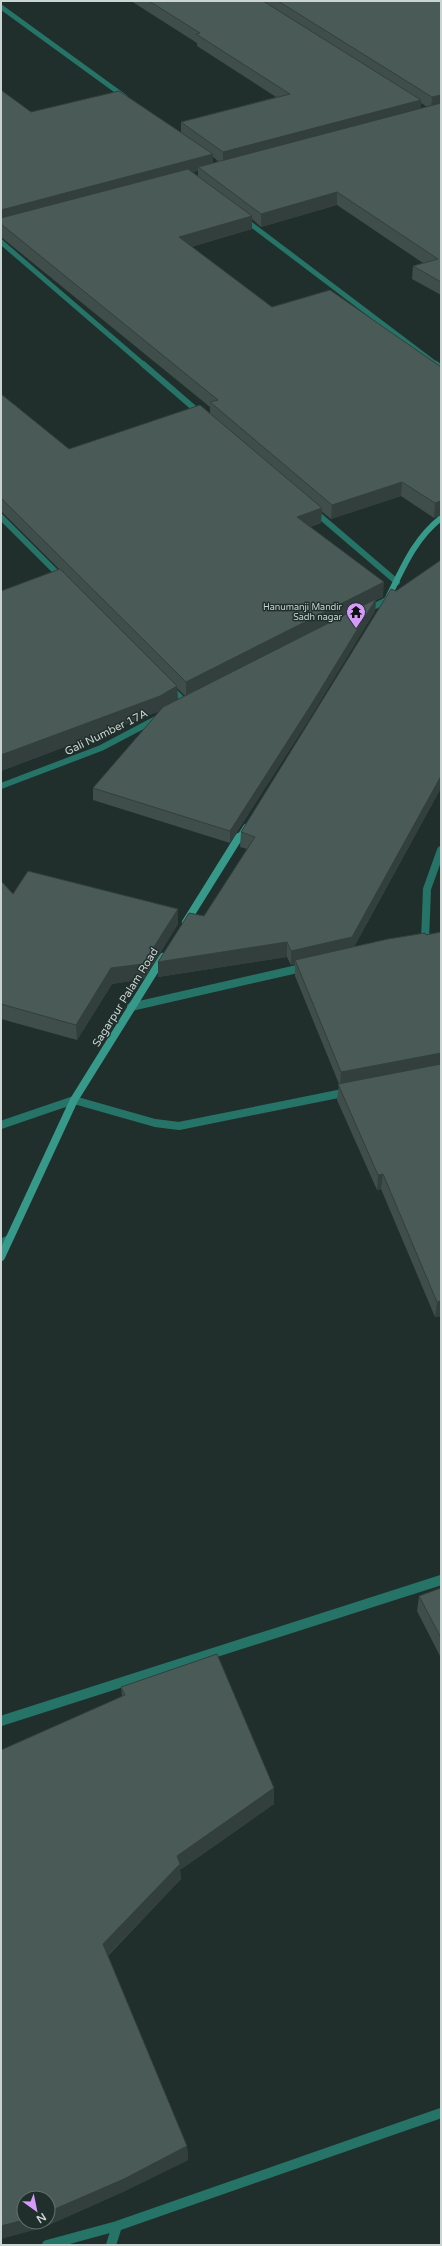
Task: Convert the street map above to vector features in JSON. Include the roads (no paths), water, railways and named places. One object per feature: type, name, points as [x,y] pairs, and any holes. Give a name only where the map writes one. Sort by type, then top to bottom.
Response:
[{"type":"street","points":[[1,7],[128,100]]},
{"type":"street","points":[[239,215],[441,368]]},
{"type":"street","points":[[1,242],[205,417]]},
{"type":"street","points":[[307,505],[397,582]]},
{"type":"street","points":[[1,517],[68,584]]},
{"type":"street","points":[[379,613],[414,548],[435,522],[441,518]]},
{"type":"street","points":[[359,614],[387,600]]},
{"type":"street","points":[[163,680],[182,704],[192,699]]},
{"type":"street","name":"Gali Number 17A","points":[[1,786],[70,762],[119,739],[167,713]]},
{"type":"street","points":[[182,928],[250,821]]},
{"type":"street","points":[[436,938],[421,941],[427,889],[441,850]]},
{"type":"street","name":"Sagarpur Palam Road","points":[[1,1257],[5,1241],[74,1100],[169,947]]},
{"type":"street","points":[[131,1007],[316,965]]},
{"type":"street","points":[[1,1125],[74,1100],[156,1123],[179,1126],[356,1091]]},
{"type":"street","points":[[1,1721],[441,1580]]},
{"type":"street","points":[[47,2245],[117,2226],[441,2113]]},
{"type":"street","points":[[111,2245],[117,2226]]},
{"type":"place","name":"Hanumanji Mandir Sadh nagar","points":[[356,629]]}]
